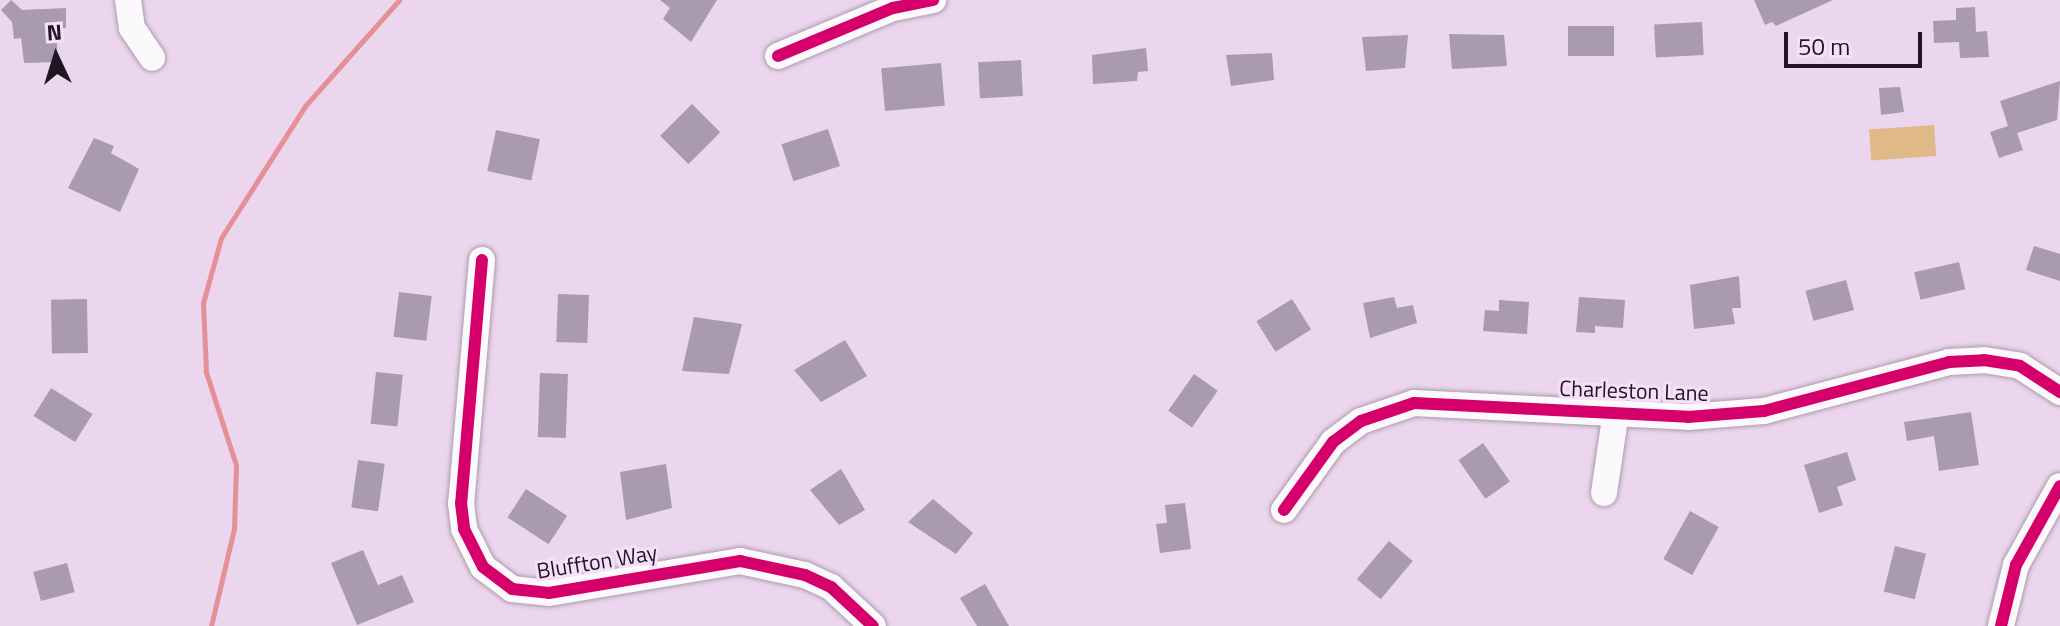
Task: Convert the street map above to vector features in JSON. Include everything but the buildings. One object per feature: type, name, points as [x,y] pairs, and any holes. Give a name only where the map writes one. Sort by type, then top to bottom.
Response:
[{"type":"street","points":[[128,0],[132,28],[152,58]]},
{"type":"street","points":[[778,56],[893,8],[933,0]]},
{"type":"street","name":"Bluffton Way","points":[[482,260],[461,503],[464,529],[483,567],[512,589],[549,593],[740,561],[805,575],[831,587],[873,626]]},
{"type":"street","name":"Charleston Lane","points":[[1284,510],[1333,442],[1388,409],[1414,403],[1688,417],[1764,411],[1949,362],[1984,360],[2020,366],[2060,392]]},
{"type":"street","points":[[1604,493],[1616,412]]},
{"type":"street","points":[[2001,626],[2016,565],[2060,486]]},
{"type":"shaded area","points":[[1934,125],[1936,156],[1871,160],[1869,130]]},
{"type":"waterway","points":[[211,626],[234,529],[236,465],[206,372],[203,303],[221,238],[305,106],[399,0]]},
{"type":"cycle path","points":[[778,56],[893,8],[933,0]]},
{"type":"cycle path","points":[[482,260],[461,503],[464,529],[483,567],[512,589],[549,593],[740,561],[805,575],[831,587],[873,626]]},
{"type":"cycle path","points":[[1284,510],[1333,442],[1361,421],[1414,403],[1688,417],[1764,411],[1949,362],[1984,360],[2020,366],[2060,392]]},
{"type":"cycle path","points":[[2001,626],[2016,565],[2060,486]]}]
